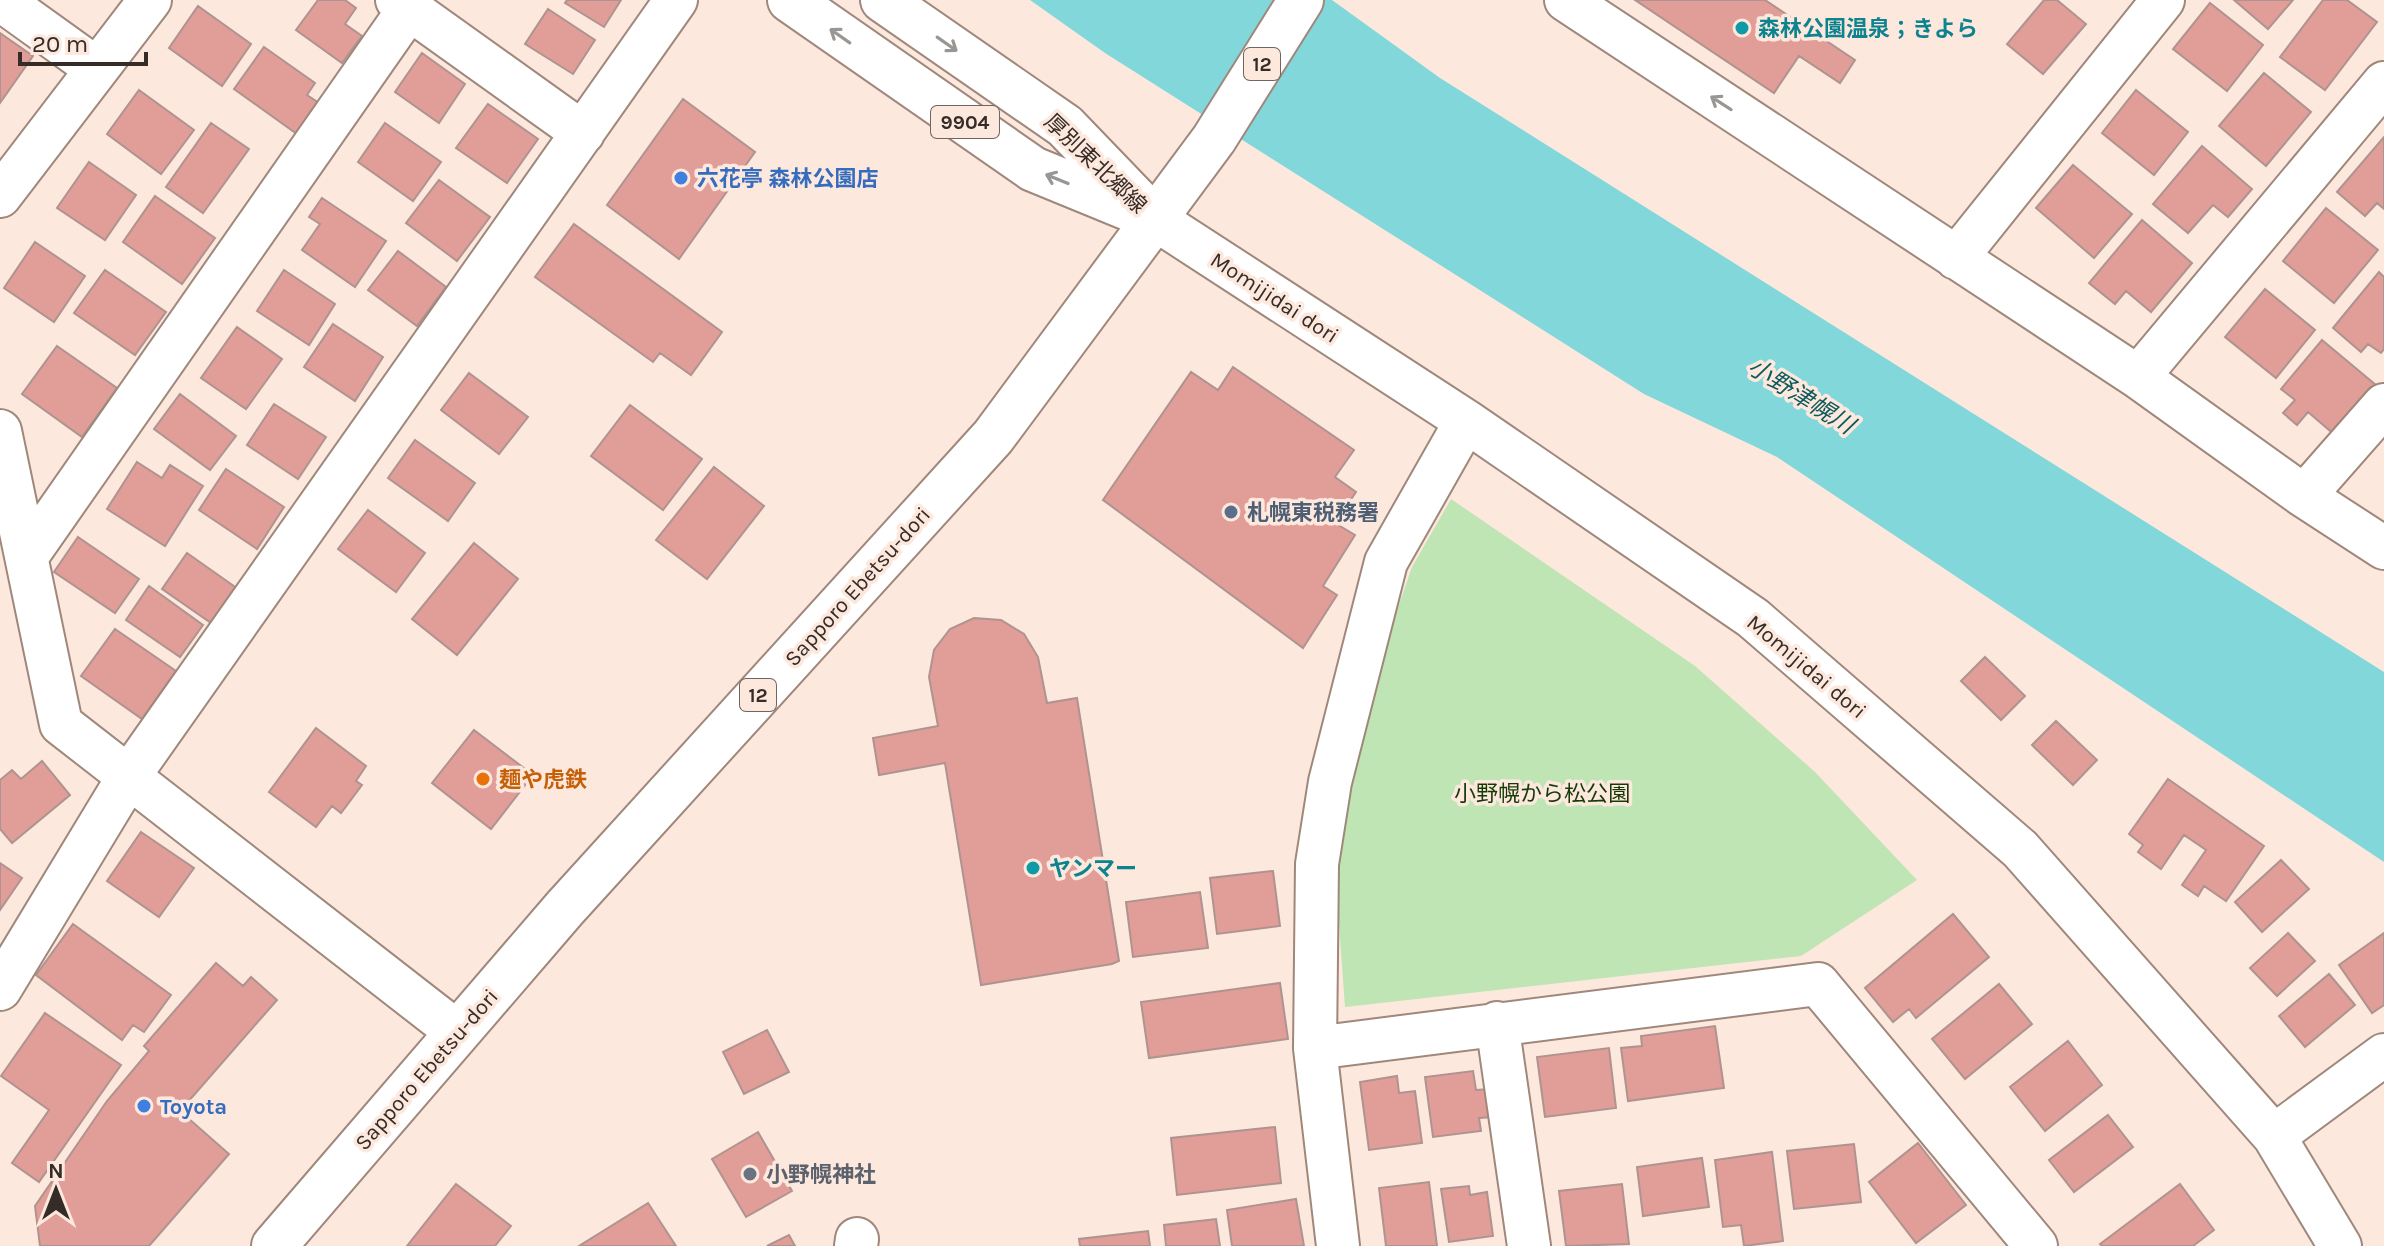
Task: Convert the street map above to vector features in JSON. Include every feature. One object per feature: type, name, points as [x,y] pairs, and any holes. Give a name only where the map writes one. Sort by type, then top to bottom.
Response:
[{"type":"main road","name":"厚別東北郷線","points":[[790,0],[1033,169],[1155,219]]},
{"type":"main road","name":"厚別東北郷線","points":[[883,0],[1065,126],[1155,219]]},
{"type":"main road","name":"Sapporo Ebetsu-dori","points":[[279,1244],[565,908],[993,437],[1222,127],[1301,0]]},
{"type":"street","points":[[1,0],[97,69]]},
{"type":"street","points":[[0,196],[150,0]]},
{"type":"street","points":[[0,989],[129,776],[676,0]]},
{"type":"street","points":[[1566,0],[2138,377],[2304,496],[2384,548]]},
{"type":"street","points":[[1956,258],[2163,0]]},
{"type":"street","points":[[27,556],[403,4],[583,133]]},
{"type":"street","points":[[2138,377],[2384,83]]},
{"type":"street","name":"Momijidai dori","points":[[1155,219],[1466,421],[1753,618],[2020,849],[2274,1136],[2340,1246]]},
{"type":"street","points":[[2304,496],[2384,405]]},
{"type":"street","points":[[1338,1246],[1315,1048],[1317,864],[1330,782],[1386,562],[1466,421]]},
{"type":"street","points":[[0,431],[61,724],[457,1032]]},
{"type":"street","points":[[1315,1048],[1818,984],[2036,1246]]},
{"type":"street","points":[[1497,1023],[1529,1246]]},
{"type":"street","points":[[2274,1136],[2384,1055]]},
{"type":"green space","name":"小野幌から松公園","points":[[1451,499],[1695,666],[1815,772],[1917,880],[1801,956],[1345,1007],[1334,855],[1362,712],[1412,567]]},
{"type":"water","name":"小野津幌川","points":[[1030,0],[1332,0],[1440,78],[2384,672],[2384,862],[1777,457],[1644,394],[1105,53]]},
{"type":"building","points":[[318,0],[345,0],[356,8],[345,24],[362,36],[342,63],[296,30]]},
{"type":"building","points":[[567,0],[621,0],[604,27],[565,3]]},
{"type":"building","name":"森林公園温泉；きよら","points":[[1635,0],[1765,0],[1855,60],[1840,83],[1799,56],[1774,93]]},
{"type":"building","points":[[2044,0],[2057,0],[2086,24],[2043,74],[2007,44]]},
{"type":"building","points":[[2234,0],[2293,0],[2268,29]]},
{"type":"building","points":[[2323,0],[2347,0],[2377,22],[2325,90],[2280,57]]},
{"type":"building","points":[[2210,3],[2263,45],[2227,91],[2173,49]]},
{"type":"building","points":[[198,6],[251,44],[222,86],[169,48]]},
{"type":"building","points":[[548,9],[595,40],[573,74],[525,44]]},
{"type":"building","points":[[0,33],[33,56],[0,103]]},
{"type":"building","points":[[264,47],[315,83],[307,95],[319,103],[297,134],[234,89]]},
{"type":"building","points":[[422,53],[465,84],[439,123],[395,92]]},
{"type":"building","points":[[2264,73],[2311,112],[2266,166],[2219,126]]},
{"type":"building","points":[[139,90],[194,130],[161,174],[107,134]]},
{"type":"building","points":[[2136,90],[2188,132],[2154,175],[2102,133]]},
{"type":"building","name":"六花亭 森林公園店","points":[[683,99],[755,152],[679,259],[607,205]]},
{"type":"building","points":[[488,104],[538,139],[507,183],[456,148]]},
{"type":"building","points":[[211,123],[249,149],[203,213],[166,187]]},
{"type":"building","points":[[385,123],[441,162],[413,201],[358,162]]},
{"type":"building","points":[[2384,137],[2384,209],[2377,203],[2365,216],[2337,192]]},
{"type":"building","points":[[2202,146],[2252,189],[2228,217],[2213,205],[2188,233],[2153,204]]},
{"type":"building","points":[[89,162],[136,195],[105,240],[57,208]]},
{"type":"building","points":[[2073,165],[2132,214],[2094,258],[2036,208]]},
{"type":"building","points":[[439,180],[490,217],[457,261],[406,223]]},
{"type":"building","points":[[155,196],[215,238],[182,284],[123,242]]},
{"type":"building","points":[[322,198],[386,241],[355,287],[302,250],[320,224],[309,217]]},
{"type":"building","points":[[2326,208],[2378,250],[2334,303],[2283,261]]},
{"type":"building","points":[[2142,220],[2192,263],[2151,312],[2126,291],[2115,304],[2089,283]]},
{"type":"building","points":[[574,224],[722,332],[691,375],[660,353],[653,362],[535,277]]},
{"type":"building","points":[[35,242],[85,276],[54,322],[4,288]]},
{"type":"building","points":[[398,251],[446,287],[417,326],[368,290]]},
{"type":"building","points":[[105,270],[166,312],[135,355],[74,313]]},
{"type":"building","points":[[284,270],[335,304],[309,345],[257,311]]},
{"type":"building","points":[[2379,272],[2384,277],[2384,349],[2381,353],[2368,344],[2361,352],[2333,328]]},
{"type":"building","points":[[2265,289],[2315,330],[2276,378],[2225,337]]},
{"type":"building","points":[[333,324],[383,357],[355,401],[304,367]]},
{"type":"building","points":[[237,327],[282,359],[246,409],[201,378]]},
{"type":"building","points":[[2322,340],[2377,386],[2336,436],[2308,412],[2297,425],[2283,413],[2295,400],[2281,389]]},
{"type":"building","points":[[57,346],[117,388],[82,437],[22,394]]},
{"type":"building","name":"札幌東税務署","points":[[1233,367],[1354,450],[1335,477],[1356,492],[1335,523],[1355,535],[1323,586],[1337,595],[1303,648],[1103,500],[1191,372],[1218,390]]},
{"type":"building","points":[[469,373],[528,417],[499,454],[441,410]]},
{"type":"building","points":[[180,394],[236,436],[210,470],[154,429]]},
{"type":"building","points":[[274,404],[326,437],[298,479],[247,445]]},
{"type":"building","points":[[630,405],[702,459],[663,510],[591,456]]},
{"type":"building","points":[[415,440],[475,483],[448,521],[388,478]]},
{"type":"building","points":[[137,462],[162,478],[170,465],[203,486],[165,546],[107,509]]},
{"type":"building","points":[[714,467],[764,506],[707,579],[656,540]]},
{"type":"building","points":[[226,469],[284,507],[257,549],[199,510]]},
{"type":"building","points":[[368,510],[425,553],[396,592],[338,549]]},
{"type":"building","points":[[78,537],[139,579],[115,613],[54,572]]},
{"type":"building","points":[[474,543],[518,579],[457,655],[412,619]]},
{"type":"building","points":[[187,553],[238,589],[214,625],[162,589]]},
{"type":"building","points":[[149,586],[203,625],[180,657],[126,620]]},
{"type":"building","name":"ヤンマー","points":[[974,618],[1001,620],[1024,634],[1038,657],[1047,703],[1077,698],[1119,961],[1112,964],[981,985],[945,763],[879,775],[873,738],[938,726],[929,677],[934,650],[950,629]]},
{"type":"building","points":[[115,629],[176,671],[142,719],[81,676]]},
{"type":"building","points":[[1985,657],[2025,696],[2001,720],[1961,681]]},
{"type":"building","points":[[2056,721],[2097,760],[2073,785],[2032,745]]},
{"type":"building","points":[[316,728],[366,766],[356,781],[362,785],[341,813],[332,806],[316,827],[269,792]]},
{"type":"building","name":"麺や虎鉄","points":[[474,730],[533,775],[491,829],[432,783]]},
{"type":"building","points":[[42,761],[70,795],[12,843],[0,829],[0,780],[12,770],[21,779]]},
{"type":"building","points":[[2168,779],[2264,846],[2226,901],[2204,886],[2198,896],[2182,885],[2206,850],[2184,835],[2161,869],[2138,852],[2143,845],[2129,834]]},
{"type":"building","points":[[141,832],[194,868],[159,917],[107,881]]},
{"type":"building","points":[[2281,860],[2309,889],[2262,932],[2235,902]]},
{"type":"building","points":[[0,863],[22,878],[0,910]]},
{"type":"building","points":[[1273,871],[1280,926],[1217,934],[1210,878]]},
{"type":"building","points":[[1200,892],[1208,948],[1133,957],[1126,902]]},
{"type":"building","points":[[1953,914],[1989,957],[1916,1018],[1909,1009],[1893,1022],[1865,988]]},
{"type":"building","points":[[73,924],[171,995],[144,1032],[133,1025],[122,1040],[36,975]]},
{"type":"building","points":[[2288,933],[2315,961],[2277,996],[2250,968]]},
{"type":"building","points":[[2384,933],[2384,1005],[2372,1013],[2339,965]]},
{"type":"building","name":"Toyota","points":[[216,963],[243,986],[251,977],[277,1000],[180,1111],[229,1154],[149,1246],[40,1246],[35,1206],[107,1101],[149,1051],[144,1046]]},
{"type":"building","points":[[2329,974],[2355,1005],[2305,1047],[2279,1016]]},
{"type":"building","points":[[1280,983],[1288,1039],[1149,1058],[1141,1002]]},
{"type":"building","points":[[1999,984],[2032,1024],[1965,1079],[1932,1039]]},
{"type":"building","points":[[45,1013],[121,1065],[39,1182],[12,1163],[49,1110],[1,1076]]},
{"type":"building","points":[[1715,1026],[1724,1088],[1628,1101],[1621,1048],[1642,1046],[1641,1036]]},
{"type":"building","points":[[767,1030],[789,1072],[744,1094],[723,1052]]},
{"type":"building","points":[[2068,1041],[2102,1085],[2045,1131],[2010,1087]]},
{"type":"building","points":[[1609,1048],[1616,1108],[1545,1117],[1537,1057]]},
{"type":"building","points":[[1473,1071],[1476,1090],[1490,1089],[1494,1117],[1479,1118],[1481,1131],[1433,1137],[1425,1077]]},
{"type":"building","points":[[1397,1076],[1399,1093],[1415,1091],[1422,1143],[1369,1150],[1360,1082]]},
{"type":"building","points":[[2108,1115],[2133,1147],[2074,1192],[2049,1160]]},
{"type":"building","points":[[1275,1127],[1281,1183],[1177,1195],[1171,1138]]},
{"type":"building","points":[[758,1132],[792,1191],[746,1217],[712,1159]]},
{"type":"building","points":[[1918,1143],[1966,1205],[1916,1243],[1869,1182]]},
{"type":"building","points":[[1854,1144],[1861,1202],[1794,1209],[1787,1151]]},
{"type":"building","points":[[1772,1152],[1783,1241],[1744,1246],[1741,1225],[1723,1227],[1715,1160]]},
{"type":"building","points":[[1702,1158],[1709,1207],[1643,1216],[1637,1167]]},
{"type":"building","points":[[1429,1182],[1437,1246],[1386,1246],[1379,1188]]},
{"type":"building","points":[[456,1184],[511,1226],[495,1246],[407,1246]]},
{"type":"building","points":[[1622,1184],[1629,1244],[1566,1246],[1559,1191]]},
{"type":"building","points":[[2180,1184],[2214,1230],[2193,1246],[2100,1244]]},
{"type":"building","points":[[1469,1186],[1470,1195],[1487,1192],[1493,1236],[1449,1242],[1441,1189]]},
{"type":"building","points":[[1296,1199],[1304,1246],[1232,1246],[1227,1210]]},
{"type":"building","points":[[648,1203],[676,1246],[579,1246]]},
{"type":"building","points":[[1216,1219],[1220,1246],[1166,1246],[1164,1225]]},
{"type":"building","points":[[1148,1231],[1150,1246],[1080,1246],[1079,1239]]},
{"type":"building","points":[[789,1235],[795,1246],[767,1246]]},
{"type":"place","name":"森林公園温泉；きよら","points":[[1742,28]]},
{"type":"place","name":"六花亭 森林公園店","points":[[681,178]]},
{"type":"place","name":"札幌東税務署","points":[[1231,512]]},
{"type":"place","name":"麺や虎鉄","points":[[483,779]]},
{"type":"place","name":"ヤンマー","points":[[1033,868]]},
{"type":"place","name":"Toyota","points":[[144,1106]]},
{"type":"place","name":"小野幌神社","points":[[750,1174]]}]
